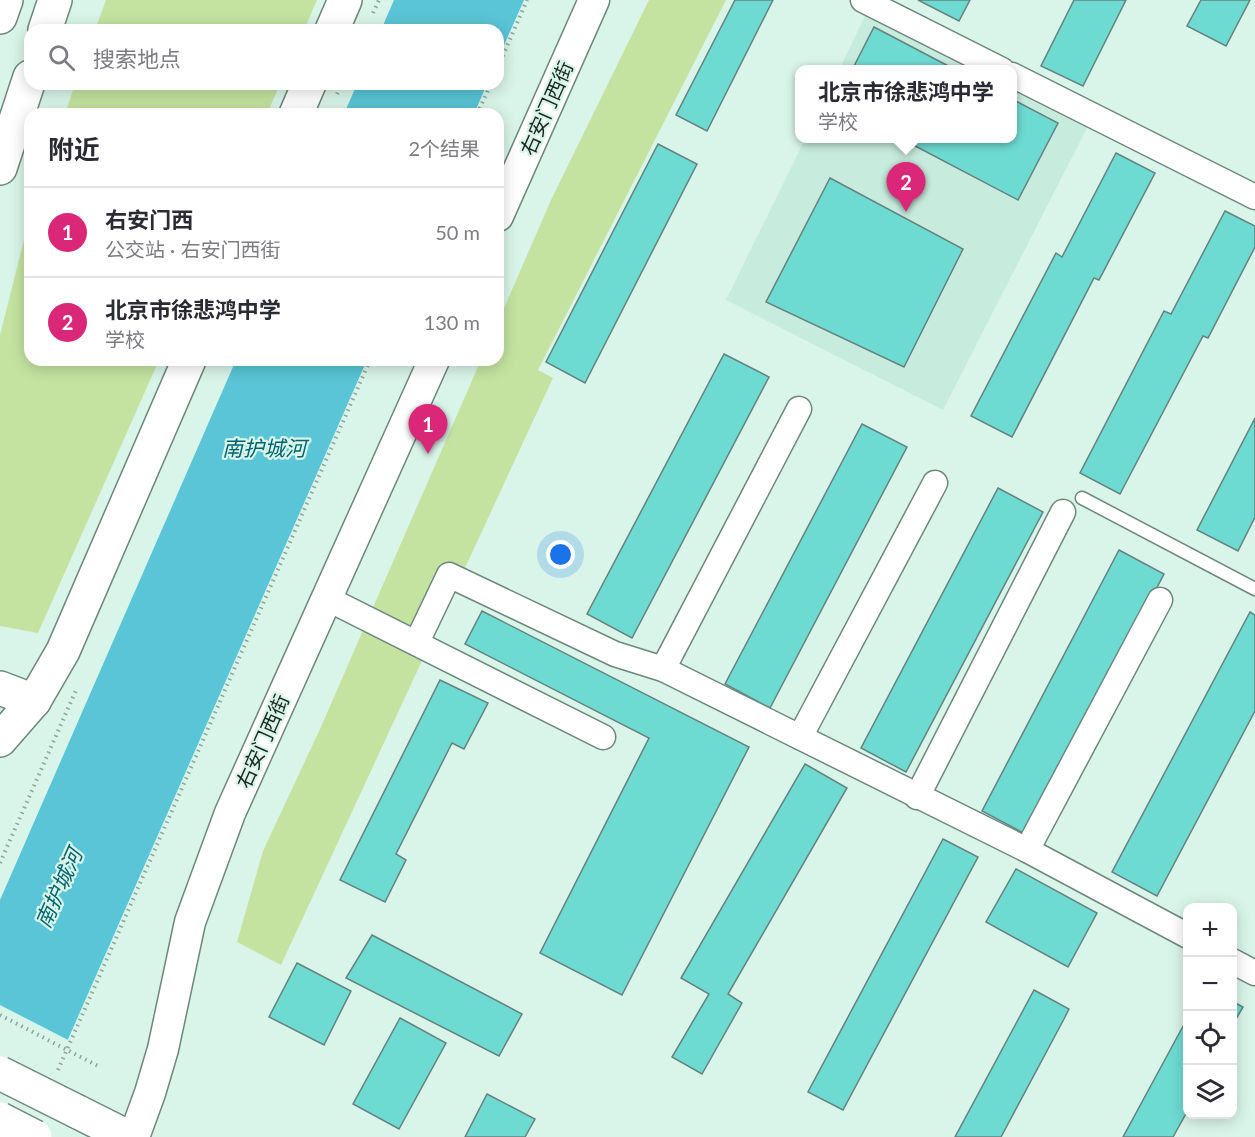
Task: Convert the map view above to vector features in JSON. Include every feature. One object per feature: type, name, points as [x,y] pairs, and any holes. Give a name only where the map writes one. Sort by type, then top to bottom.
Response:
[{"type":"main road","points":[[0,17],[6,0]]},
{"type":"main road","points":[[47,24],[55,0]]},
{"type":"main road","points":[[335,24],[345,0]]},
{"type":"main road","points":[[0,168],[26,90]]},
{"type":"main road","points":[[299,108],[306,90]]},
{"type":"main road","points":[[0,740],[34,701],[63,651],[186,366]]},
{"type":"main road","points":[[0,688],[34,701]]},
{"type":"main road","points":[[0,1072],[128,1137]]},
{"type":"main road","points":[[0,1119],[35,1137]]},
{"type":"street","name":"右安门西街","points":[[504,202],[594,0]]},
{"type":"street","points":[[863,0],[994,65]]},
{"type":"street","points":[[1017,77],[1255,196]]},
{"type":"street","name":"右安门西街","points":[[134,1137],[163,1049],[190,922],[230,813],[431,366]]},
{"type":"street","points":[[663,669],[799,409]]},
{"type":"street","points":[[800,737],[935,483]]},
{"type":"street","points":[[917,797],[1073,505]]},
{"type":"street","points":[[417,642],[450,575],[615,654],[663,669],[1027,850],[1183,933]]},
{"type":"street","points":[[326,598],[603,737]]},
{"type":"street","points":[[1027,850],[1160,600]]},
{"type":"street","points":[[1237,963],[1255,973]]},
{"type":"lane","points":[[1073,505],[1255,589]]},
{"type":"path","points":[[504,53],[527,0]]},
{"type":"path","points":[[480,108],[487,90]]},
{"type":"path","points":[[57,1072],[367,366]]},
{"type":"path","points":[[0,1015],[100,1067]]},
{"type":"shaded area","points":[[867,12],[971,65],[841,65]]},
{"type":"shaded area","points":[[1017,87],[1089,124],[943,410],[726,300],[803,143],[1017,143]]},
{"type":"green space","points":[[106,0],[317,0],[307,24],[97,24]]},
{"type":"green space","points":[[649,0],[726,0],[538,370],[553,378],[281,965],[237,942],[263,851],[320,729],[478,366],[504,366],[504,308],[551,200]]},
{"type":"green space","points":[[73,90],[277,90],[270,108],[67,108]]},
{"type":"green space","points":[[24,240],[24,366],[156,366],[38,633],[0,626],[0,335]]},
{"type":"water","points":[[394,0],[524,0],[504,45],[504,24],[384,24]]},
{"type":"water","points":[[354,90],[484,90],[477,108],[347,108]]},
{"type":"water","name":"南护城河","points":[[233,366],[364,366],[25,1137],[0,1137],[0,900]]},
{"type":"pier","points":[[0,1005],[70,1041],[28,1137],[0,1137]]},
{"type":"building","points":[[735,0],[773,0],[707,131],[676,115]]},
{"type":"building","points":[[918,0],[970,0],[959,21]]},
{"type":"building","points":[[1074,0],[1126,0],[1083,86],[1041,66]]},
{"type":"building","points":[[1201,0],[1250,0],[1226,46],[1187,26]]},
{"type":"building","points":[[874,27],[946,65],[855,65]]},
{"type":"building","points":[[1017,102],[1058,123],[1018,200],[910,143],[1017,143]]},
{"type":"building","points":[[658,144],[697,164],[585,383],[546,362]]},
{"type":"building","points":[[1116,153],[1155,173],[1099,280],[1094,278],[1012,437],[971,416],[1056,253],[1062,257]]},
{"type":"building","points":[[830,178],[963,249],[904,367],[766,302]]},
{"type":"building","points":[[1225,211],[1255,226],[1255,247],[1208,338],[1203,336],[1120,494],[1080,473],[1164,311],[1171,314]]},
{"type":"building","points":[[724,354],[769,377],[632,638],[587,614]]},
{"type":"building","points":[[1255,418],[1255,517],[1238,551],[1197,530]]},
{"type":"building","points":[[862,424],[907,447],[770,708],[725,684]]},
{"type":"building","points":[[998,488],[1043,512],[906,772],[861,748]]},
{"type":"building","points":[[1119,550],[1164,574],[1027,835],[982,811]]},
{"type":"building","points":[[482,611],[749,747],[622,995],[540,953],[649,738],[465,644]]},
{"type":"building","points":[[1250,612],[1255,615],[1255,711],[1157,896],[1112,872]]},
{"type":"building","points":[[440,680],[488,703],[464,749],[452,743],[396,854],[406,860],[385,902],[340,880]]},
{"type":"building","points":[[805,764],[847,788],[728,994],[742,1003],[702,1074],[672,1057],[709,994],[681,978]]},
{"type":"building","points":[[943,839],[978,857],[843,1110],[808,1092]]},
{"type":"building","points":[[1016,869],[1097,913],[1068,967],[986,922]]},
{"type":"building","points":[[372,935],[522,1014],[499,1056],[346,978]]},
{"type":"building","points":[[297,963],[351,991],[324,1045],[269,1017]]},
{"type":"building","points":[[1034,990],[1069,1009],[1001,1137],[955,1137]]},
{"type":"building","points":[[1237,1004],[1243,1007],[1237,1017]]},
{"type":"building","points":[[400,1018],[446,1043],[399,1129],[353,1104]]},
{"type":"building","points":[[1183,1026],[1183,1119],[1173,1137],[1123,1137]]},
{"type":"building","points":[[487,1094],[535,1119],[525,1137],[465,1137]]},
{"type":"place","name":"北京市徐悲鸿中学","points":[[906,212]]},
{"type":"place","name":"右安门西","points":[[428,454]]}]
